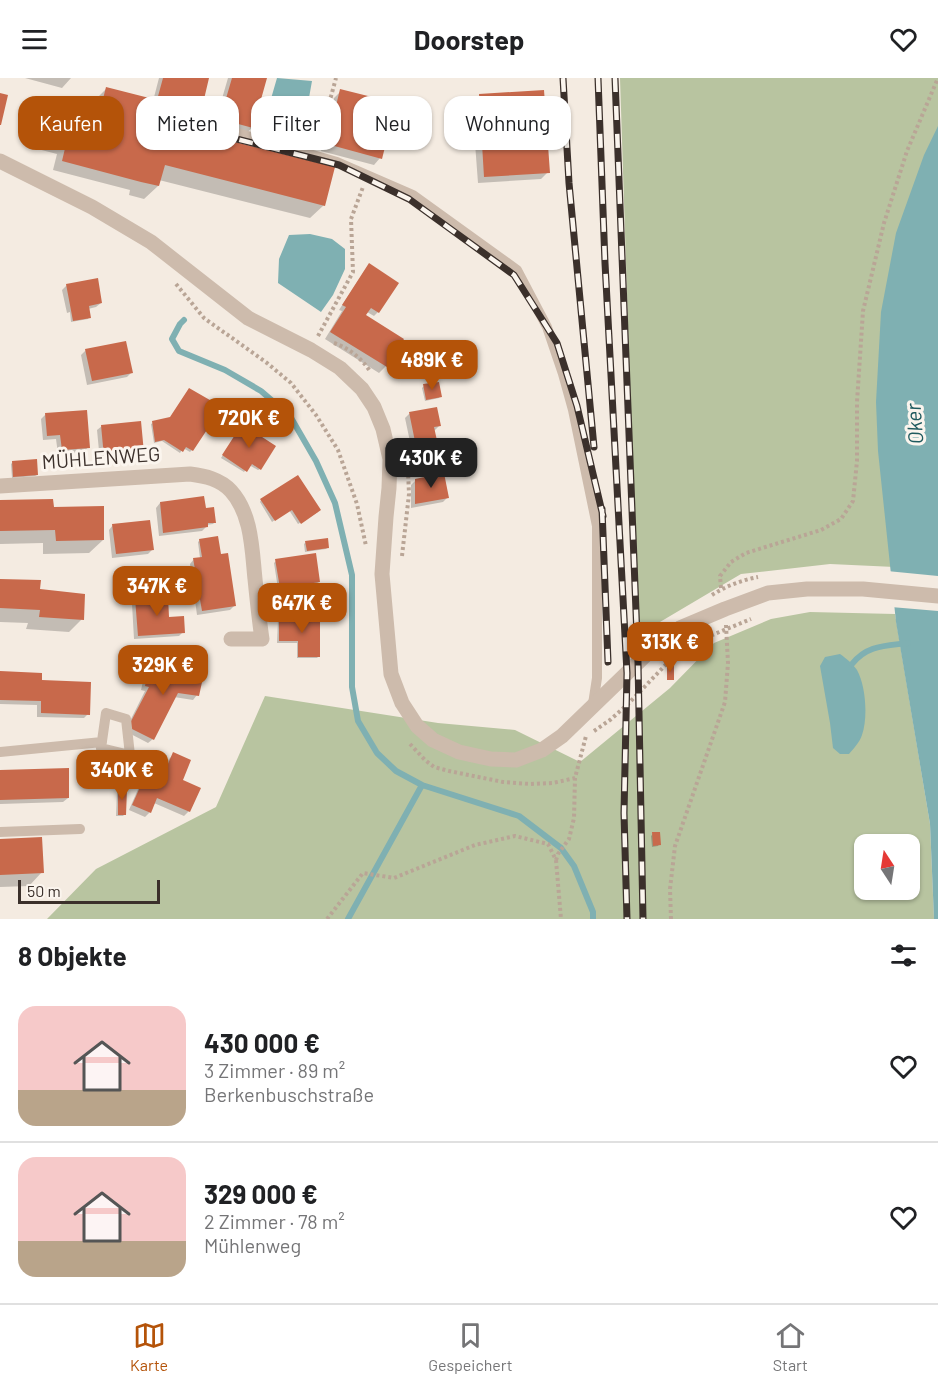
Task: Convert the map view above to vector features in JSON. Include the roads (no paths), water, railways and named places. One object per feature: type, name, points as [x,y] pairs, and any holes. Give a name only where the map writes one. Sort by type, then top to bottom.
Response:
[{"type":"street","points":[[0,161],[92,207],[151,242],[248,318],[315,343],[362,389],[374,406],[383,429],[390,459],[382,574],[391,674],[402,703],[417,726],[433,740],[459,752],[491,759],[516,760],[542,750],[562,736],[656,645],[680,628],[768,593],[807,589],[863,589],[938,596]]},
{"type":"street","name":"MÜHLENWEG","points":[[0,486],[190,474],[207,476],[220,483],[231,491],[240,503],[247,524],[262,639],[231,639]]},
{"type":"lane","points":[[239,133],[315,155],[413,195],[517,270],[547,327],[563,374],[573,410],[597,526],[597,678],[593,704]]},
{"type":"lane","points":[[0,752],[102,742]]},
{"type":"lane","points":[[0,832],[80,829]]},
{"type":"water","points":[[277,78],[312,81],[309,96],[272,96]]},
{"type":"water","name":"Oker","points":[[938,126],[938,919],[934,919],[930,824],[896,622],[878,451],[876,402],[881,312],[896,233],[924,155]]},
{"type":"water","points":[[310,234],[332,239],[345,249],[345,269],[333,295],[321,312],[278,283],[279,259],[289,235]]},
{"type":"water","points":[[840,654],[857,670],[865,702],[862,735],[849,754],[840,754],[833,748],[820,666],[825,657]]},
{"type":"waterway","points":[[184,320],[172,339],[179,351],[225,370],[261,391],[290,416],[316,461],[335,503],[352,575],[352,687],[358,721],[377,753],[396,771],[422,785],[519,816],[561,848],[574,866],[593,912],[593,919]]},
{"type":"waterway","points":[[852,664],[870,650],[908,643]]},
{"type":"waterway","points":[[348,919],[422,785]]},
{"type":"railway","points":[[563,78],[569,183],[594,447]]},
{"type":"railway","points":[[598,78],[605,263],[627,673],[624,813],[627,919]]},
{"type":"railway","points":[[615,78],[638,662],[643,919]]},
{"type":"railway","points":[[239,140],[339,165],[409,199],[514,275],[557,343],[577,406],[603,516]]},
{"type":"railway","points":[[602,509],[608,662]]}]
